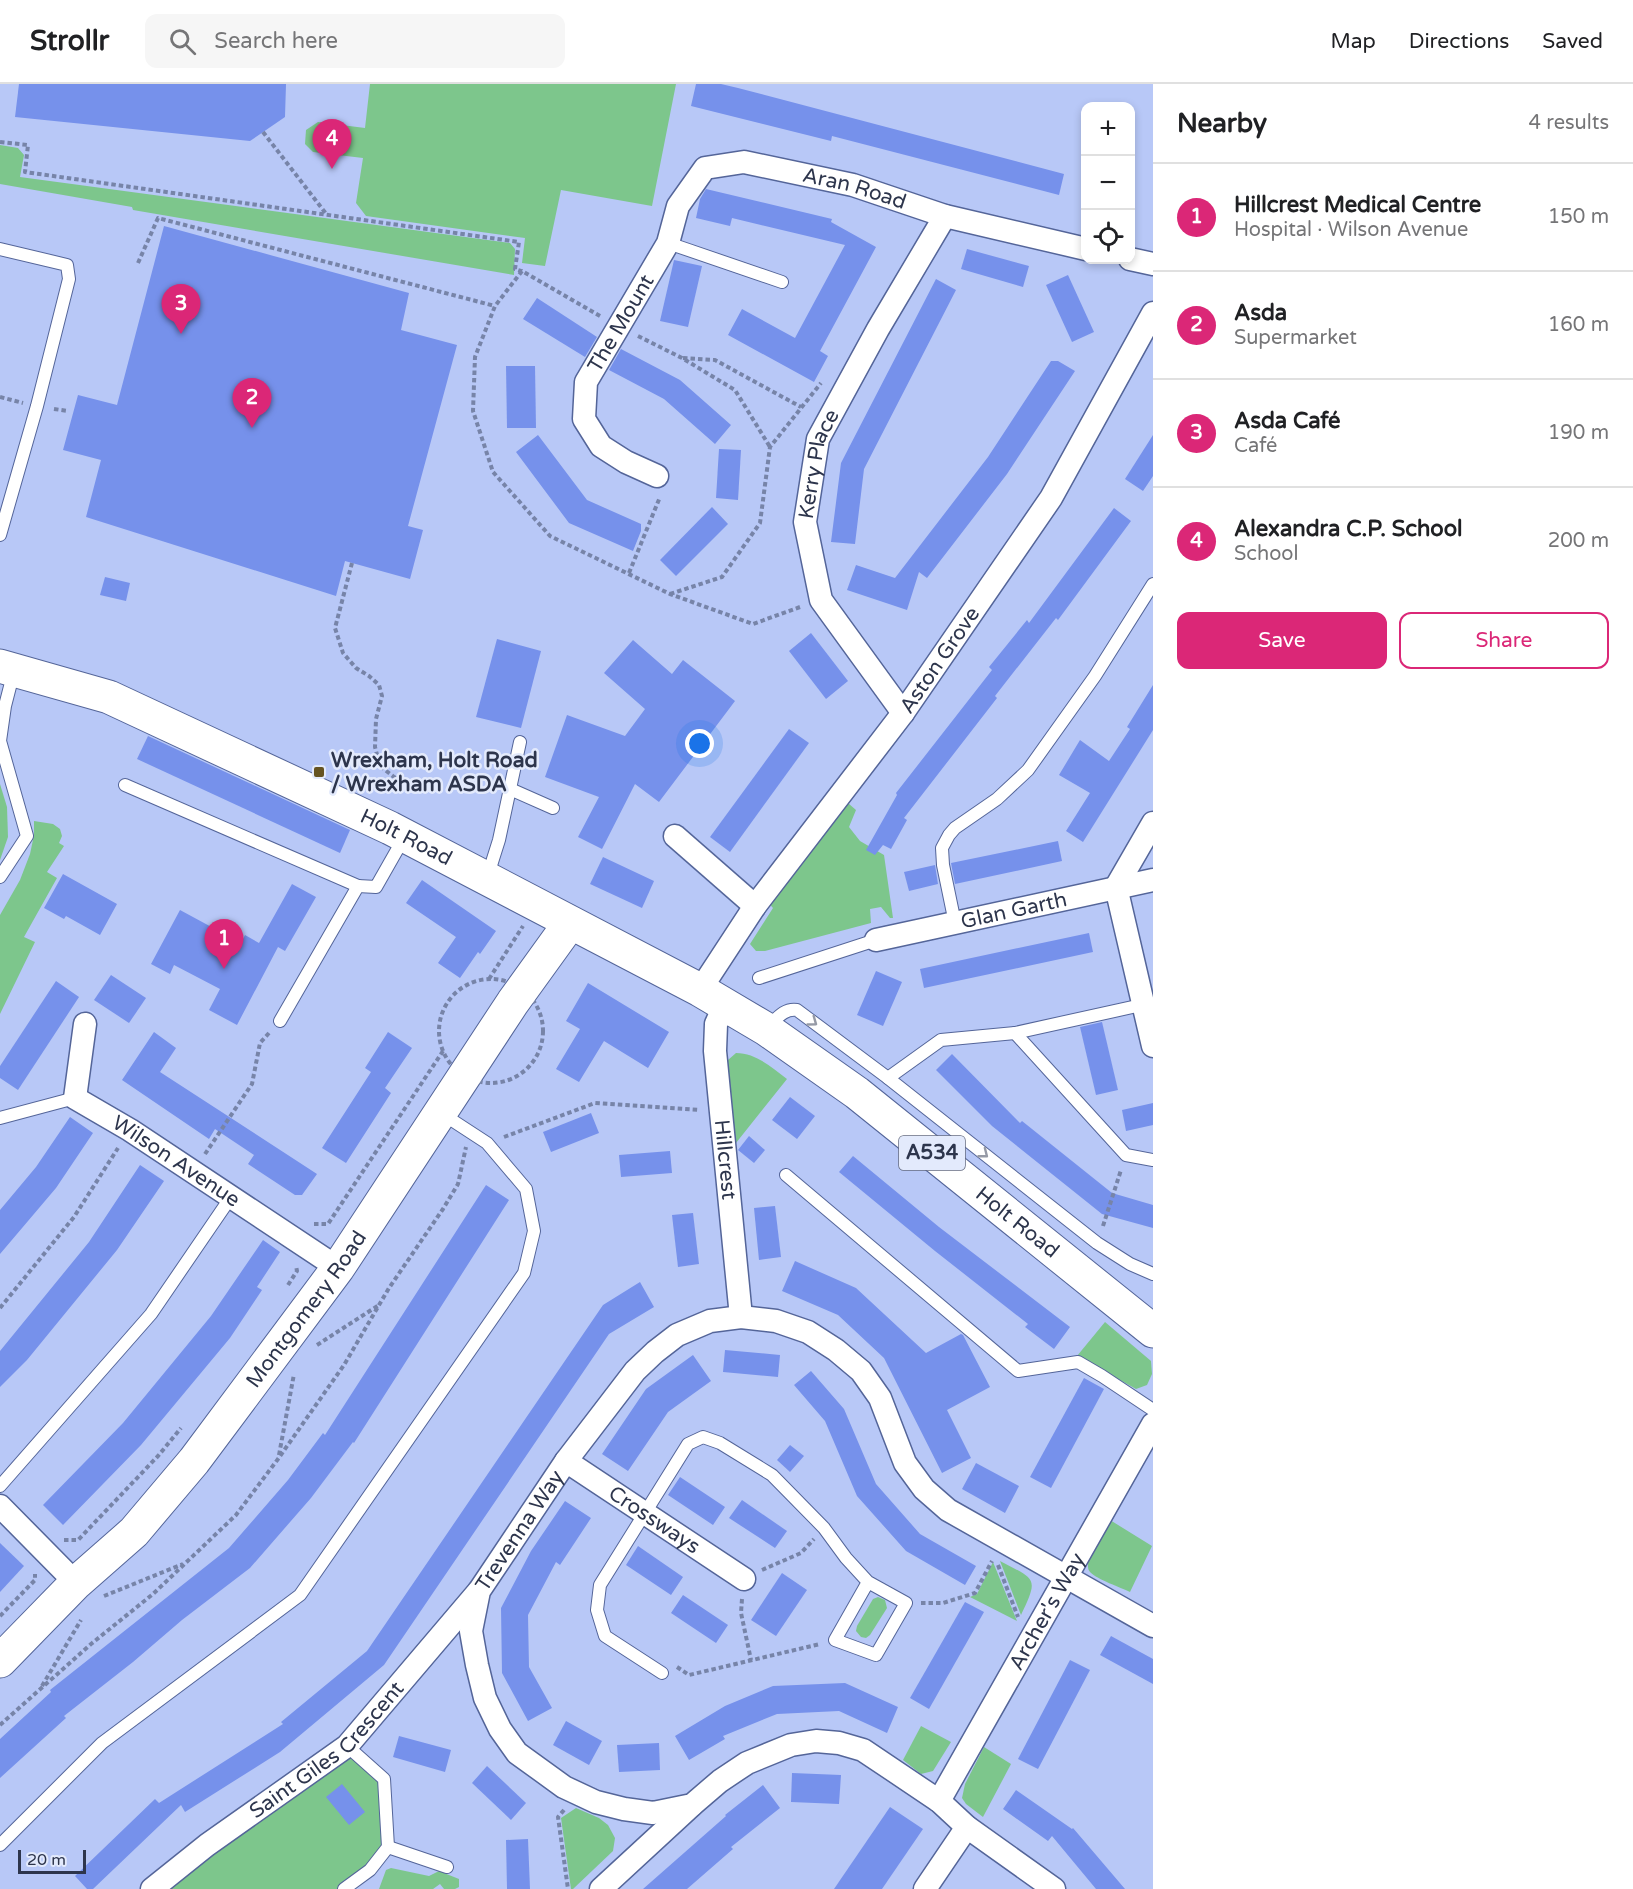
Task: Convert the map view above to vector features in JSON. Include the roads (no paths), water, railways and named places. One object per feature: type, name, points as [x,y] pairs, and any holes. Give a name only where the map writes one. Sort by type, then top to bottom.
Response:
[{"type":"main road","name":"Holt Road","points":[[7,668],[109,697],[405,836],[713,997],[766,1029],[857,1093],[1153,1331]]},
{"type":"main road","name":"Montgomery Road","points":[[0,1660],[88,1597],[134,1532],[194,1461],[338,1268],[513,1002],[570,922]]},
{"type":"street","name":"Aran Road","points":[[668,243],[678,206],[705,168],[744,162],[853,185],[945,216],[1081,248]]},
{"type":"street","name":"Kerry Place","points":[[903,713],[820,600],[805,522],[818,440],[878,329],[945,216]]},
{"type":"street","name":"The Mount","points":[[657,476],[626,462],[601,446],[584,419],[585,382],[668,243]]},
{"type":"street","points":[[1135,260],[1153,264]]},
{"type":"street","name":"Aston Grove","points":[[713,997],[755,906],[903,713],[1051,498],[1153,313]]},
{"type":"street","points":[[1153,823],[1116,887],[1148,1004],[1153,1046]]},
{"type":"street","points":[[675,836],[755,906]]},
{"type":"street","name":"Glan Garth","points":[[876,940],[1153,880]]},
{"type":"street","name":"Hillcrest","points":[[713,997],[741,1317]]},
{"type":"street","points":[[75,1098],[85,1024]]},
{"type":"street","name":"Wilson Avenue","points":[[75,1098],[130,1130],[338,1268]]},
{"type":"street","name":"Trevenna Way","points":[[1054,1889],[967,1827],[939,1801],[863,1750],[839,1743],[816,1741],[791,1745],[747,1763],[692,1804],[653,1813],[596,1802],[564,1786],[517,1753],[500,1729],[485,1698],[471,1631],[479,1591],[566,1461],[635,1371],[677,1335],[710,1321],[741,1317],[776,1321],[808,1332],[836,1350],[861,1371],[880,1398],[905,1463],[924,1489],[948,1510],[1153,1626]]},
{"type":"street","name":"Archer's Way","points":[[939,1801],[1153,1424]]},
{"type":"street","name":"Crossways","points":[[566,1461],[744,1579]]},
{"type":"street","points":[[0,1506],[88,1597]]},
{"type":"street","name":"Saint Giles Crescent","points":[[152,1889],[207,1845],[347,1746],[479,1591]]},
{"type":"street","points":[[601,1889],[692,1804]]},
{"type":"street","points":[[925,1889],[967,1827]]},
{"type":"lane","points":[[668,243],[782,282]]},
{"type":"lane","points":[[0,249],[66,265],[69,279],[37,406],[0,535]]},
{"type":"lane","points":[[955,923],[943,866],[942,848],[949,835],[954,828],[997,799],[1028,770],[1095,676],[1153,584]]},
{"type":"lane","points":[[0,877],[27,836],[0,741],[7,668]]},
{"type":"lane","points":[[487,879],[499,840],[520,742]]},
{"type":"lane","points":[[125,786],[358,886],[376,887],[405,836]]},
{"type":"lane","points":[[510,789],[553,808]]},
{"type":"lane","points":[[280,1021],[358,886]]},
{"type":"lane","points":[[759,978],[876,940]]},
{"type":"lane","points":[[888,1078],[941,1040],[1015,1033],[1148,1004]]},
{"type":"lane","name":"Holt Road","points":[[766,1029],[783,1012],[790,1009],[797,1010],[888,1078],[1097,1243],[1130,1264],[1153,1274]]},
{"type":"lane","points":[[1015,1033],[1126,1155],[1153,1160]]},
{"type":"lane","points":[[0,1119],[75,1098]]},
{"type":"lane","points":[[0,1845],[102,1743],[300,1595],[524,1273],[534,1231],[526,1189],[487,1143],[441,1113]]},
{"type":"lane","points":[[786,1175],[1018,1371],[1078,1362],[1153,1410]]},
{"type":"lane","points":[[0,1486],[151,1314],[231,1197]]},
{"type":"lane","points":[[662,1672],[605,1636],[597,1610],[600,1586],[688,1444],[703,1437],[720,1443],[772,1475],[824,1528],[846,1558],[868,1582],[906,1603],[876,1655],[835,1640],[868,1582]]},
{"type":"lane","points":[[344,1889],[370,1870],[388,1847],[384,1779],[347,1746]]},
{"type":"lane","points":[[388,1847],[447,1867]]},
{"type":"place","name":"Alexandra C.P. School","points":[[332,169]]},
{"type":"place","name":"Asda Café","points":[[181,334]]},
{"type":"place","name":"Asda","points":[[252,428]]},
{"type":"place","name":"Wrexham, Holt Road / Wrexham ASDA","points":[[319,772]]},
{"type":"place","name":"Hillcrest Medical Centre","points":[[224,969]]}]
